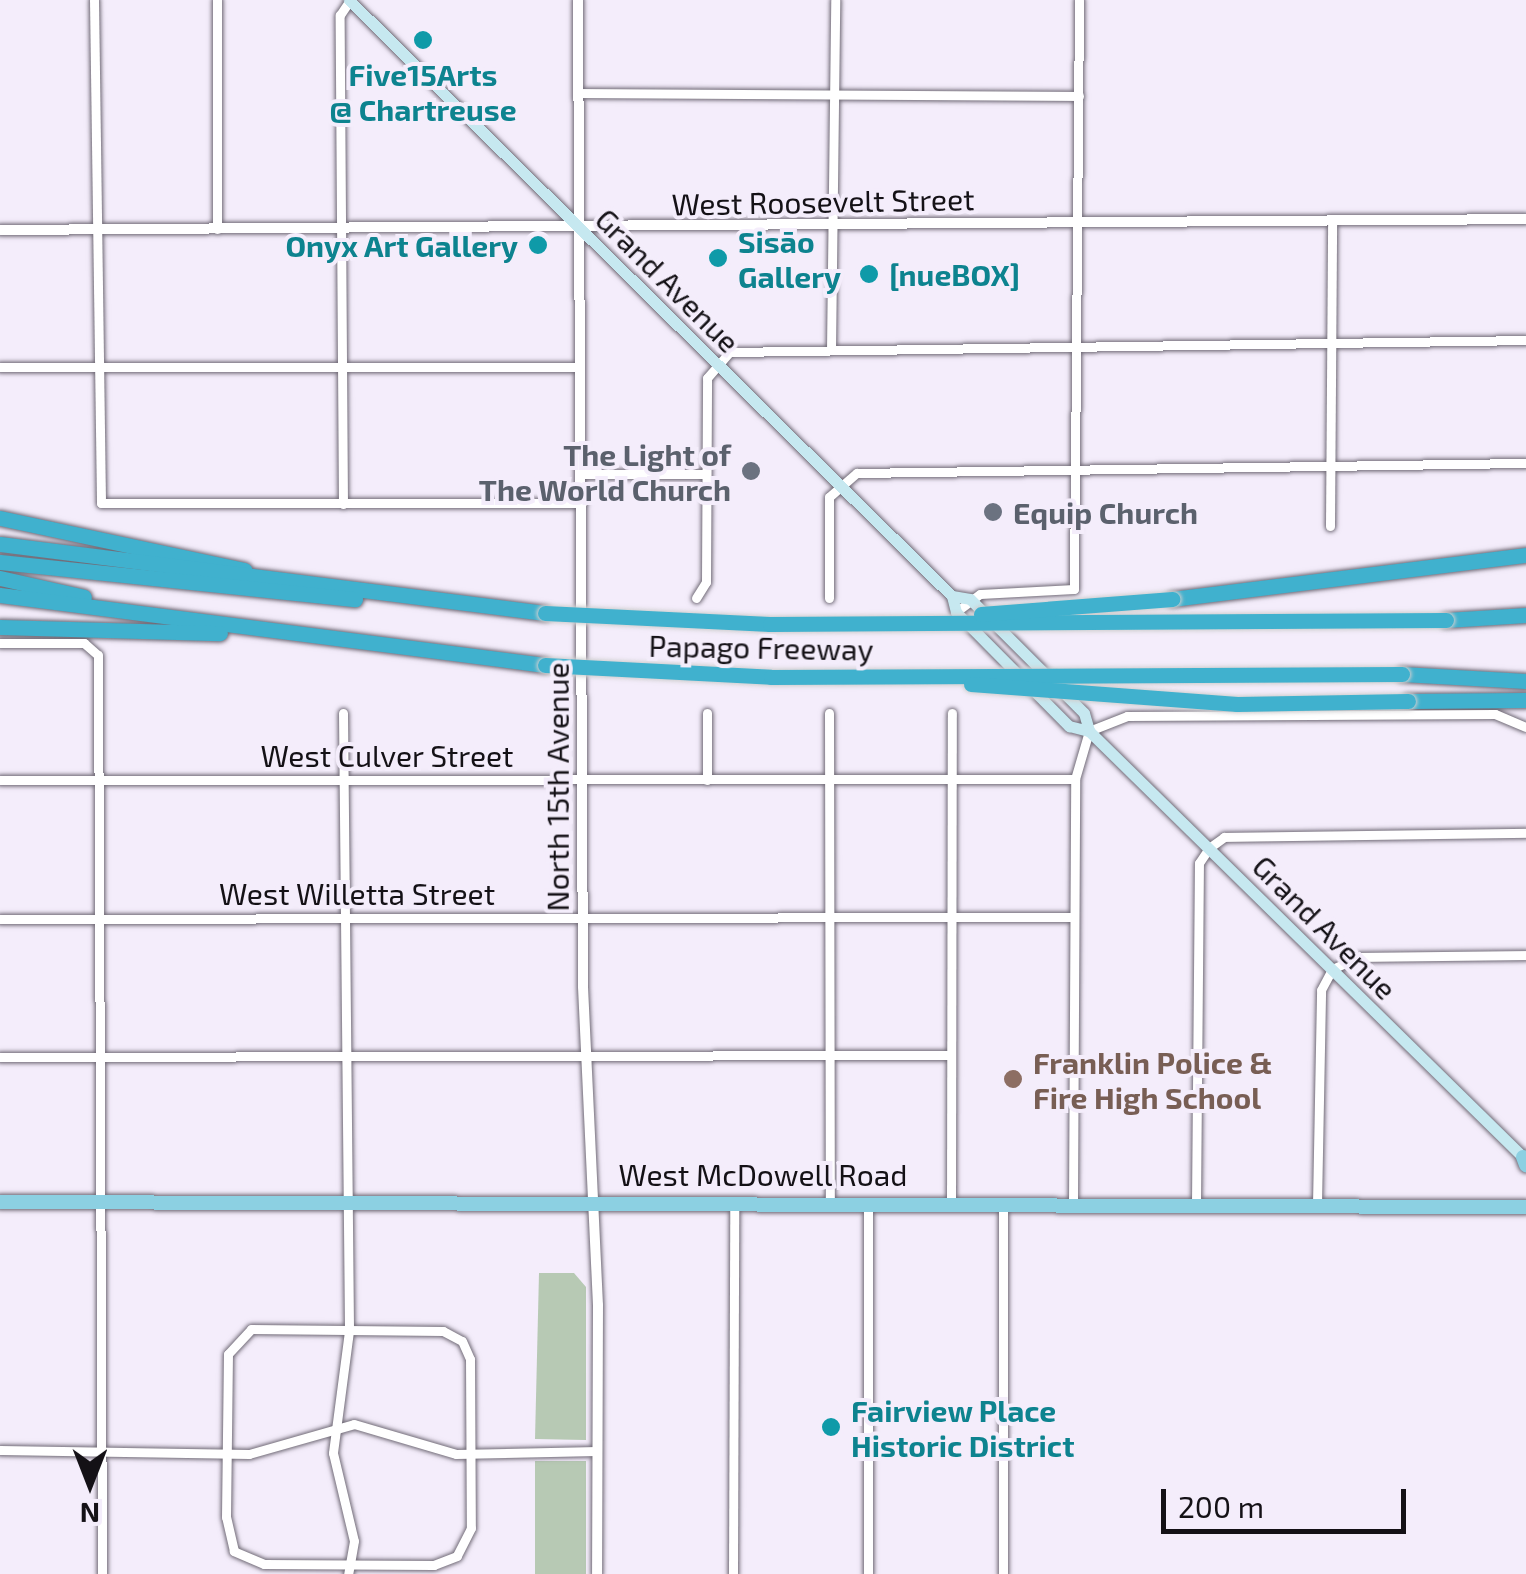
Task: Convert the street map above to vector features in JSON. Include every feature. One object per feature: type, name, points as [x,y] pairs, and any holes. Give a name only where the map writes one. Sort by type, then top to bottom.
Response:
[{"type":"highway","points":[[0,518],[220,560],[269,578]]},
{"type":"highway","name":"Papago Freeway","points":[[0,544],[546,613],[912,623],[1526,618]]},
{"type":"highway","points":[[912,623],[1526,555]]},
{"type":"highway","points":[[0,562],[464,604]]},
{"type":"highway","points":[[0,578],[161,616]]},
{"type":"highway","name":"Papago Freeway","points":[[0,594],[545,666],[927,678],[1526,672]]},
{"type":"highway","points":[[0,627],[299,635]]},
{"type":"highway","points":[[1402,674],[1526,681]]},
{"type":"highway","points":[[927,678],[1237,704],[1526,700]]},
{"type":"main road","name":"Grand Avenue","points":[[350,0],[952,596]]},
{"type":"main road","points":[[956,612],[952,596],[970,599]]},
{"type":"main road","name":"Grand Avenue","points":[[970,599],[1084,713],[1089,730],[1525,1161]]},
{"type":"main road","name":"Grand Avenue","points":[[956,612],[1069,726],[1089,730]]},
{"type":"main road","points":[[1508,1207],[1526,1192]]},
{"type":"main road","name":"West McDowell Road","points":[[0,1202],[1196,1202],[1526,1207]]},
{"type":"street","points":[[94,0],[96,366],[101,503],[582,504]]},
{"type":"street","points":[[216,0],[217,229]]},
{"type":"street","points":[[343,504],[340,16],[350,0]]},
{"type":"street","name":"North 15th Avenue","points":[[578,0],[582,918],[597,1574]]},
{"type":"street","points":[[831,350],[835,0]]},
{"type":"street","points":[[956,612],[970,599],[1074,589],[1079,0]]},
{"type":"street","points":[[578,93],[1079,96]]},
{"type":"street","name":"West Roosevelt Street","points":[[0,230],[1526,218]]},
{"type":"street","points":[[1330,526],[1332,220]]},
{"type":"street","points":[[696,598],[706,582],[707,378],[730,352],[1526,340]]},
{"type":"street","points":[[0,367],[580,367]]},
{"type":"street","points":[[828,598],[829,497],[840,483],[858,473],[1526,464]]},
{"type":"street","points":[[582,474],[706,474]]},
{"type":"street","points":[[0,643],[96,650],[101,918],[102,1574]]},
{"type":"street","points":[[343,713],[349,1331],[333,1453],[350,1569]]},
{"type":"street","points":[[707,713],[707,780]]},
{"type":"street","points":[[829,713],[830,1203]]},
{"type":"street","points":[[951,1203],[952,713]]},
{"type":"street","points":[[1073,1203],[1074,779],[1089,730],[1127,716],[1495,714],[1526,726]]},
{"type":"street","name":"West Culver Street","points":[[0,780],[1074,779]]},
{"type":"street","points":[[1196,1202],[1200,863],[1210,848],[1224,837],[1526,833]]},
{"type":"street","name":"West Willetta Street","points":[[0,919],[1074,917]]},
{"type":"street","points":[[1317,1204],[1320,990],[1332,968],[1359,957],[1526,955]]},
{"type":"street","points":[[0,1057],[951,1055]]},
{"type":"street","points":[[733,1574],[734,1202]]},
{"type":"street","points":[[868,1203],[868,1574]]},
{"type":"street","points":[[1002,1574],[1003,1203]]},
{"type":"street","points":[[251,1330],[349,1331],[442,1331],[462,1342],[471,1453],[471,1528],[457,1556],[434,1565],[350,1569],[264,1564],[234,1551],[226,1453],[228,1354],[237,1340],[251,1330]]},
{"type":"street","points":[[0,1450],[101,1448],[226,1453],[276,1449],[339,1424],[471,1453],[597,1451]]},
{"type":"green space","points":[[539,1273],[574,1273],[586,1287],[586,1440],[535,1439]]},
{"type":"green space","points":[[535,1461],[586,1461],[586,1574],[535,1574]]},
{"type":"place","name":"Five15Arts @ Chartreuse","points":[[423,40]]},
{"type":"place","name":"Onyx Art Gallery","points":[[538,245]]},
{"type":"place","name":"Sisāo Gallery","points":[[718,258]]},
{"type":"place","name":"[nueBOX]","points":[[869,274]]},
{"type":"place","name":"The Light of The World Church","points":[[751,471]]},
{"type":"place","name":"Equip Church","points":[[993,512]]},
{"type":"place","name":"Franklin Police & Fire High School","points":[[1013,1079]]},
{"type":"place","name":"Fairview Place Historic District","points":[[831,1427]]}]
